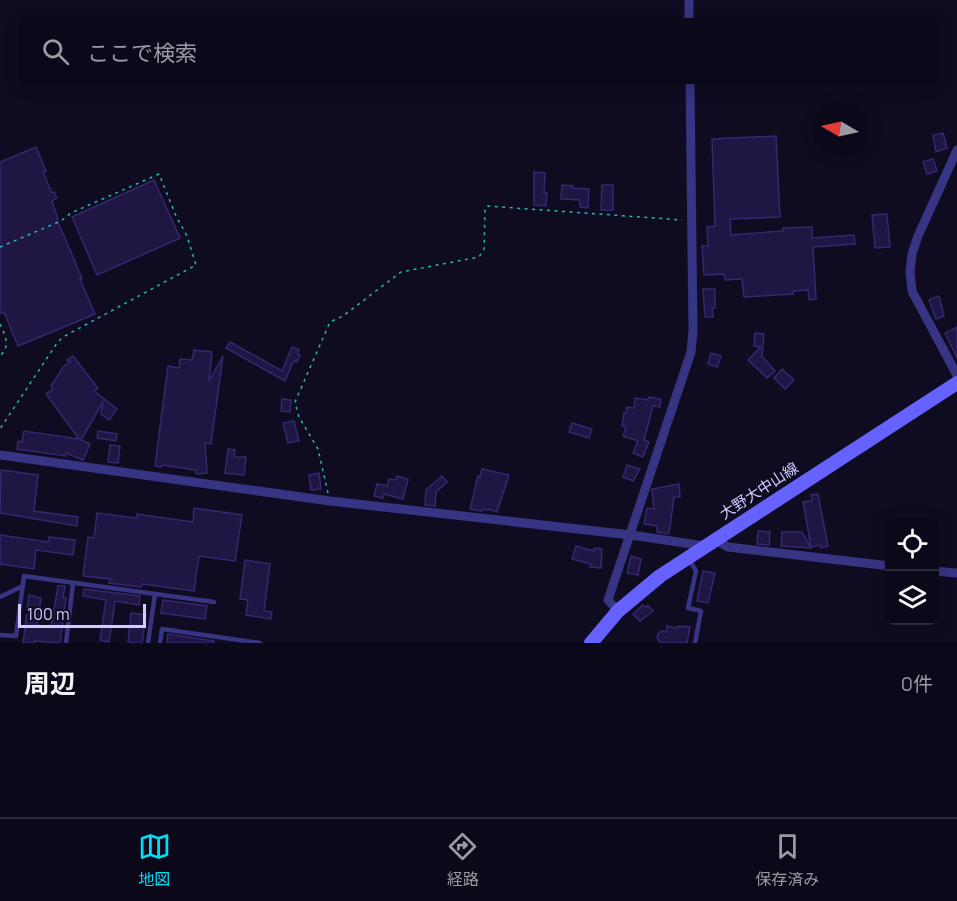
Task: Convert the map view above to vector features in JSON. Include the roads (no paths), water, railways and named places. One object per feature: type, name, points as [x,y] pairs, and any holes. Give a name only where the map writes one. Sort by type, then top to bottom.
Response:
[{"type":"main road","name":"大野大中山線","points":[[591,643],[618,611],[660,576],[957,383]]},
{"type":"street","points":[[689,0],[690,18]]},
{"type":"street","points":[[618,611],[608,600],[691,352],[693,330],[690,84]]},
{"type":"street","points":[[957,150],[918,236],[912,254],[910,272],[912,291],[957,375]]},
{"type":"street","points":[[0,455],[330,501],[710,543],[885,565]]},
{"type":"street","points":[[939,571],[957,573]]},
{"type":"lane","points":[[688,558],[696,571],[688,608],[701,611],[694,643]]},
{"type":"lane","points":[[0,635],[16,636],[24,576],[214,602]]},
{"type":"lane","points":[[66,643],[73,583]]},
{"type":"lane","points":[[0,597],[23,586]]},
{"type":"lane","points":[[148,643],[155,594]]},
{"type":"lane","points":[[160,643],[162,629],[260,643]]}]
